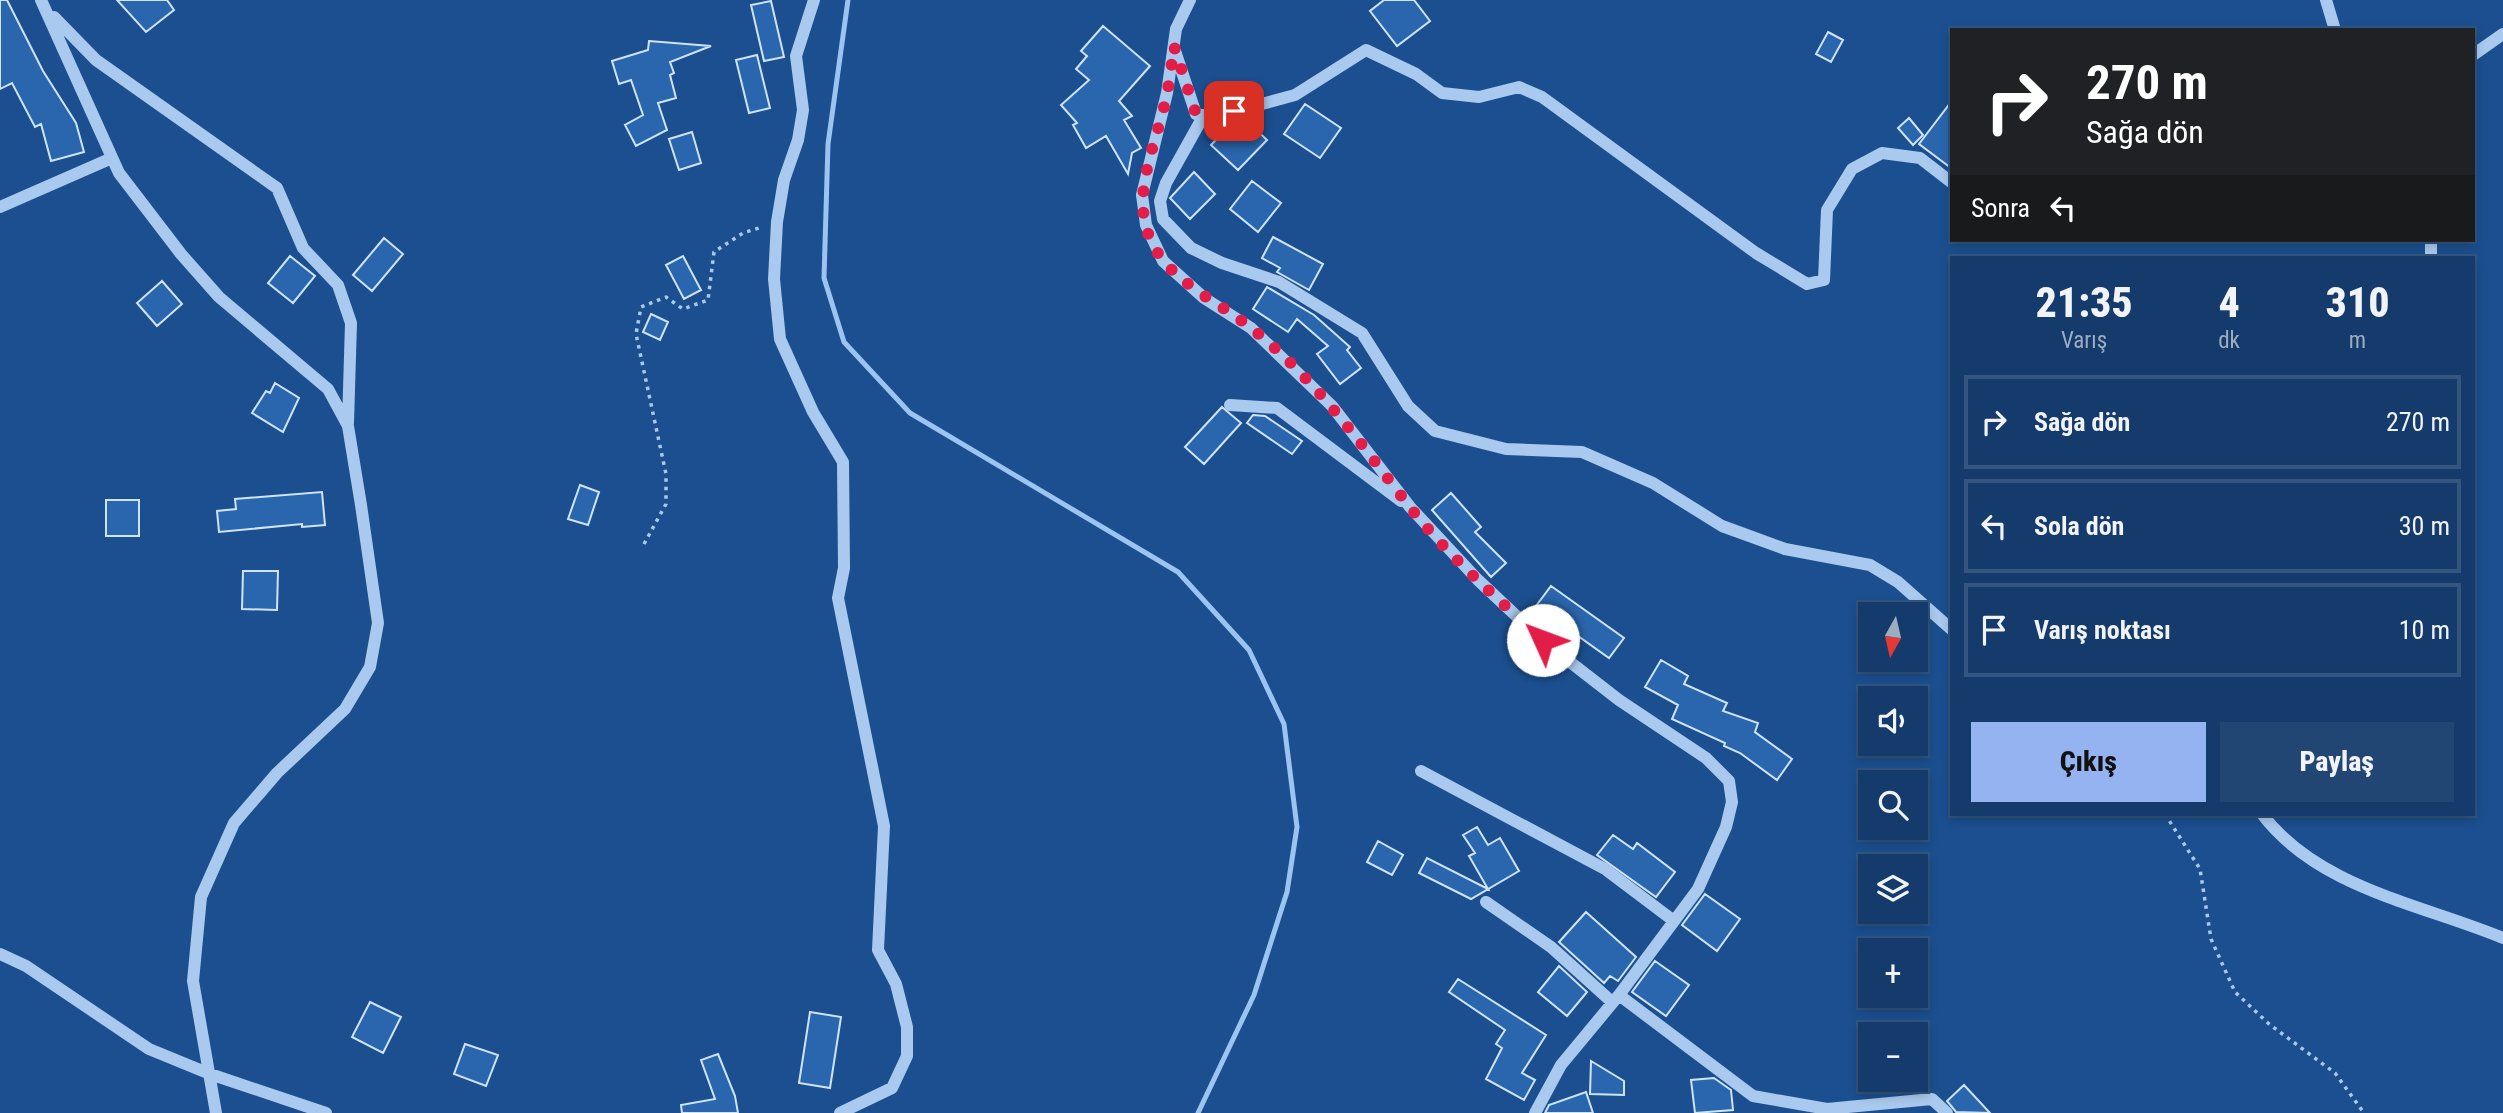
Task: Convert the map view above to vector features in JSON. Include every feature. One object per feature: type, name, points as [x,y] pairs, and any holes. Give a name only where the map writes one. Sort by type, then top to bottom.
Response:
[{"type":"street","points":[[814,0],[796,56],[803,110],[799,140],[784,180],[777,222],[774,279],[780,339],[813,412],[843,462],[844,568],[838,598],[884,826],[878,950],[896,984],[907,1027],[907,1056],[892,1088],[840,1113]]},
{"type":"street","points":[[1190,0],[1176,29],[1167,93],[1142,195],[1146,225],[1163,261],[1204,298],[1251,328],[1332,406],[1410,507],[1478,580],[1543,640],[1619,700],[1706,758],[1729,781],[1732,802],[1726,827],[1698,889],[1561,1065],[1535,1113]]},
{"type":"street","points":[[2326,0],[2334,28]]},
{"type":"street","points":[[44,5],[119,173],[181,254],[219,297],[328,389],[348,426]]},
{"type":"street","points":[[44,5],[96,60],[277,188],[303,248],[338,285],[351,323],[348,426],[378,623],[370,667],[345,709],[277,773],[234,823],[201,897],[193,981],[216,1113]]},
{"type":"street","points":[[2475,54],[2503,34]]},
{"type":"street","points":[[1174,46],[1196,114],[1214,117],[1295,95],[1366,50],[1416,74],[1442,93],[1479,97],[1519,87],[1542,97],[1756,253],[1807,284],[1824,280],[1827,210],[1852,169],[1882,153],[1920,158],[1950,181]]},
{"type":"street","points":[[1204,115],[1166,183],[1160,201],[1163,219],[1192,248],[1222,263],[1279,282],[1362,333],[1408,406],[1435,431],[1506,449],[1582,452],[1653,483],[1722,526],[1785,549],[1870,565],[1898,582],[1950,628]]},
{"type":"street","points":[[0,207],[112,158]]},
{"type":"street","points":[[1230,405],[1277,408],[1410,507]]},
{"type":"street","points":[[1421,771],[1605,869],[1674,921]]},
{"type":"street","points":[[2264,816],[2288,845],[2357,885],[2503,938]]},
{"type":"street","points":[[1486,902],[1753,1096],[1827,1109],[1932,1099],[1947,1113]]},
{"type":"street","points":[[0,954],[38,974],[149,1049],[210,1074],[326,1113]]},
{"type":"path","points":[[644,544],[666,504],[666,474],[636,334],[641,307],[666,297],[682,309],[708,300],[714,252],[743,233],[777,222]]},
{"type":"path","points":[[2166,816],[2200,869],[2211,939],[2235,992],[2269,1024],[2335,1073],[2364,1113]]},
{"type":"building","points":[[0,0],[7,0],[43,71],[76,123],[84,152],[51,161],[41,124],[35,127],[12,83],[0,89]]},
{"type":"building","points":[[117,0],[167,0],[174,10],[146,32]]},
{"type":"building","points":[[1384,0],[1414,0],[1430,21],[1397,46],[1370,11]]},
{"type":"building","points":[[771,1],[784,57],[764,61],[751,5]]},
{"type":"building","points":[[1103,26],[1150,66],[1119,101],[1132,116],[1124,120],[1141,148],[1132,153],[1128,174],[1106,136],[1086,148],[1073,125],[1077,123],[1061,105],[1089,80],[1076,69],[1087,56],[1081,51]]},
{"type":"building","points":[[1828,32],[1843,40],[1831,62],[1816,54]]},
{"type":"building","points":[[649,41],[711,46],[670,62],[674,73],[670,75],[676,98],[658,103],[667,130],[636,146],[625,125],[643,115],[631,80],[619,84],[612,61],[648,50]]},
{"type":"building","points":[[757,55],[770,108],[749,113],[736,60]]},
{"type":"building","points":[[1950,103],[1950,167],[1919,144]]},
{"type":"building","points":[[1305,104],[1341,128],[1320,158],[1284,134]]},
{"type":"building","points":[[1244,118],[1267,140],[1238,170],[1211,145],[1234,121]]},
{"type":"building","points":[[1909,118],[1923,135],[1913,145],[1898,128]]},
{"type":"building","points":[[692,132],[701,163],[679,170],[669,139]]},
{"type":"building","points":[[1194,172],[1215,194],[1190,219],[1170,198]]},
{"type":"building","points":[[1252,181],[1281,203],[1258,232],[1230,209]]},
{"type":"building","points":[[1273,237],[1323,264],[1309,290],[1277,272],[1280,268],[1262,258]]},
{"type":"building","points":[[384,238],[403,254],[372,291],[353,275]]},
{"type":"building","points":[[290,256],[315,276],[293,303],[268,283]]},
{"type":"building","points":[[683,256],[701,290],[684,299],[666,265]]},
{"type":"building","points":[[162,281],[182,304],[157,326],[137,303]]},
{"type":"building","points":[[1267,287],[1314,315],[1350,347],[1347,350],[1361,368],[1340,384],[1317,354],[1328,346],[1297,319],[1288,332],[1253,309]]},
{"type":"building","points":[[651,314],[668,322],[660,340],[643,332]]},
{"type":"building","points":[[275,383],[299,398],[283,432],[252,413],[266,391],[270,393]]},
{"type":"building","points":[[1222,407],[1241,423],[1204,464],[1185,447]]},
{"type":"building","points":[[1253,415],[1265,416],[1302,441],[1292,454],[1247,423]]},
{"type":"building","points":[[580,485],[599,492],[588,525],[568,519]]},
{"type":"building","points":[[322,492],[325,525],[302,527],[302,524],[219,532],[217,511],[236,509],[235,499]]},
{"type":"building","points":[[1451,493],[1481,527],[1475,532],[1506,563],[1491,577],[1432,510]]},
{"type":"building","points":[[106,500],[139,500],[139,536],[106,536]]},
{"type":"building","points":[[243,571],[278,571],[277,610],[242,609]]},
{"type":"building","points":[[1551,586],[1624,638],[1609,658],[1536,606]]},
{"type":"building","points":[[1661,660],[1688,676],[1684,684],[1727,703],[1723,711],[1758,723],[1755,732],[1792,759],[1777,780],[1740,753],[1724,746],[1725,743],[1672,719],[1678,705],[1645,687]]},
{"type":"building","points":[[1477,827],[1488,845],[1500,838],[1519,871],[1471,899],[1419,873],[1427,858],[1488,889],[1469,856],[1475,853],[1463,835]]},
{"type":"building","points":[[1613,835],[1633,849],[1637,843],[1675,872],[1656,897],[1597,855]]},
{"type":"building","points":[[1378,841],[1403,855],[1392,875],[1367,862]]},
{"type":"building","points":[[1705,894],[1740,919],[1717,951],[1682,925]]},
{"type":"building","points":[[1586,912],[1636,957],[1618,981],[1610,976],[1604,983],[1559,942]]},
{"type":"building","points":[[1655,961],[1689,985],[1666,1016],[1632,992]]},
{"type":"building","points":[[1559,966],[1587,992],[1567,1016],[1538,992]]},
{"type":"building","points":[[1458,979],[1546,1035],[1522,1073],[1535,1080],[1524,1100],[1486,1079],[1502,1048],[1496,1044],[1505,1030],[1449,992]]},
{"type":"building","points":[[370,1002],[401,1017],[383,1053],[352,1037]]},
{"type":"building","points":[[810,1012],[841,1017],[830,1088],[799,1083]]},
{"type":"building","points":[[465,1044],[498,1055],[486,1086],[454,1074]]},
{"type":"building","points":[[718,1054],[735,1096],[738,1113],[682,1113],[681,1105],[715,1099],[701,1060]]},
{"type":"building","points":[[1591,1061],[1624,1081],[1624,1095],[1590,1094]]},
{"type":"building","points":[[1714,1078],[1731,1090],[1733,1110],[1695,1113],[1691,1080]]},
{"type":"building","points":[[1964,1085],[1990,1113],[1956,1112],[1947,1101]]},
{"type":"building","points":[[1586,1092],[1593,1113],[1545,1113],[1549,1105]]},
{"type":"waterway","points":[[848,0],[828,144],[824,278],[844,342],[910,413],[1178,572],[1249,650],[1284,724],[1297,827],[1287,892],[1254,995],[1198,1113]]},
{"type":"route","points":[[1234,111],[1214,117],[1196,114],[1174,46],[1167,93],[1142,195],[1146,225],[1163,261],[1204,298],[1251,328],[1332,406],[1410,507],[1478,580],[1543,640]]}]
